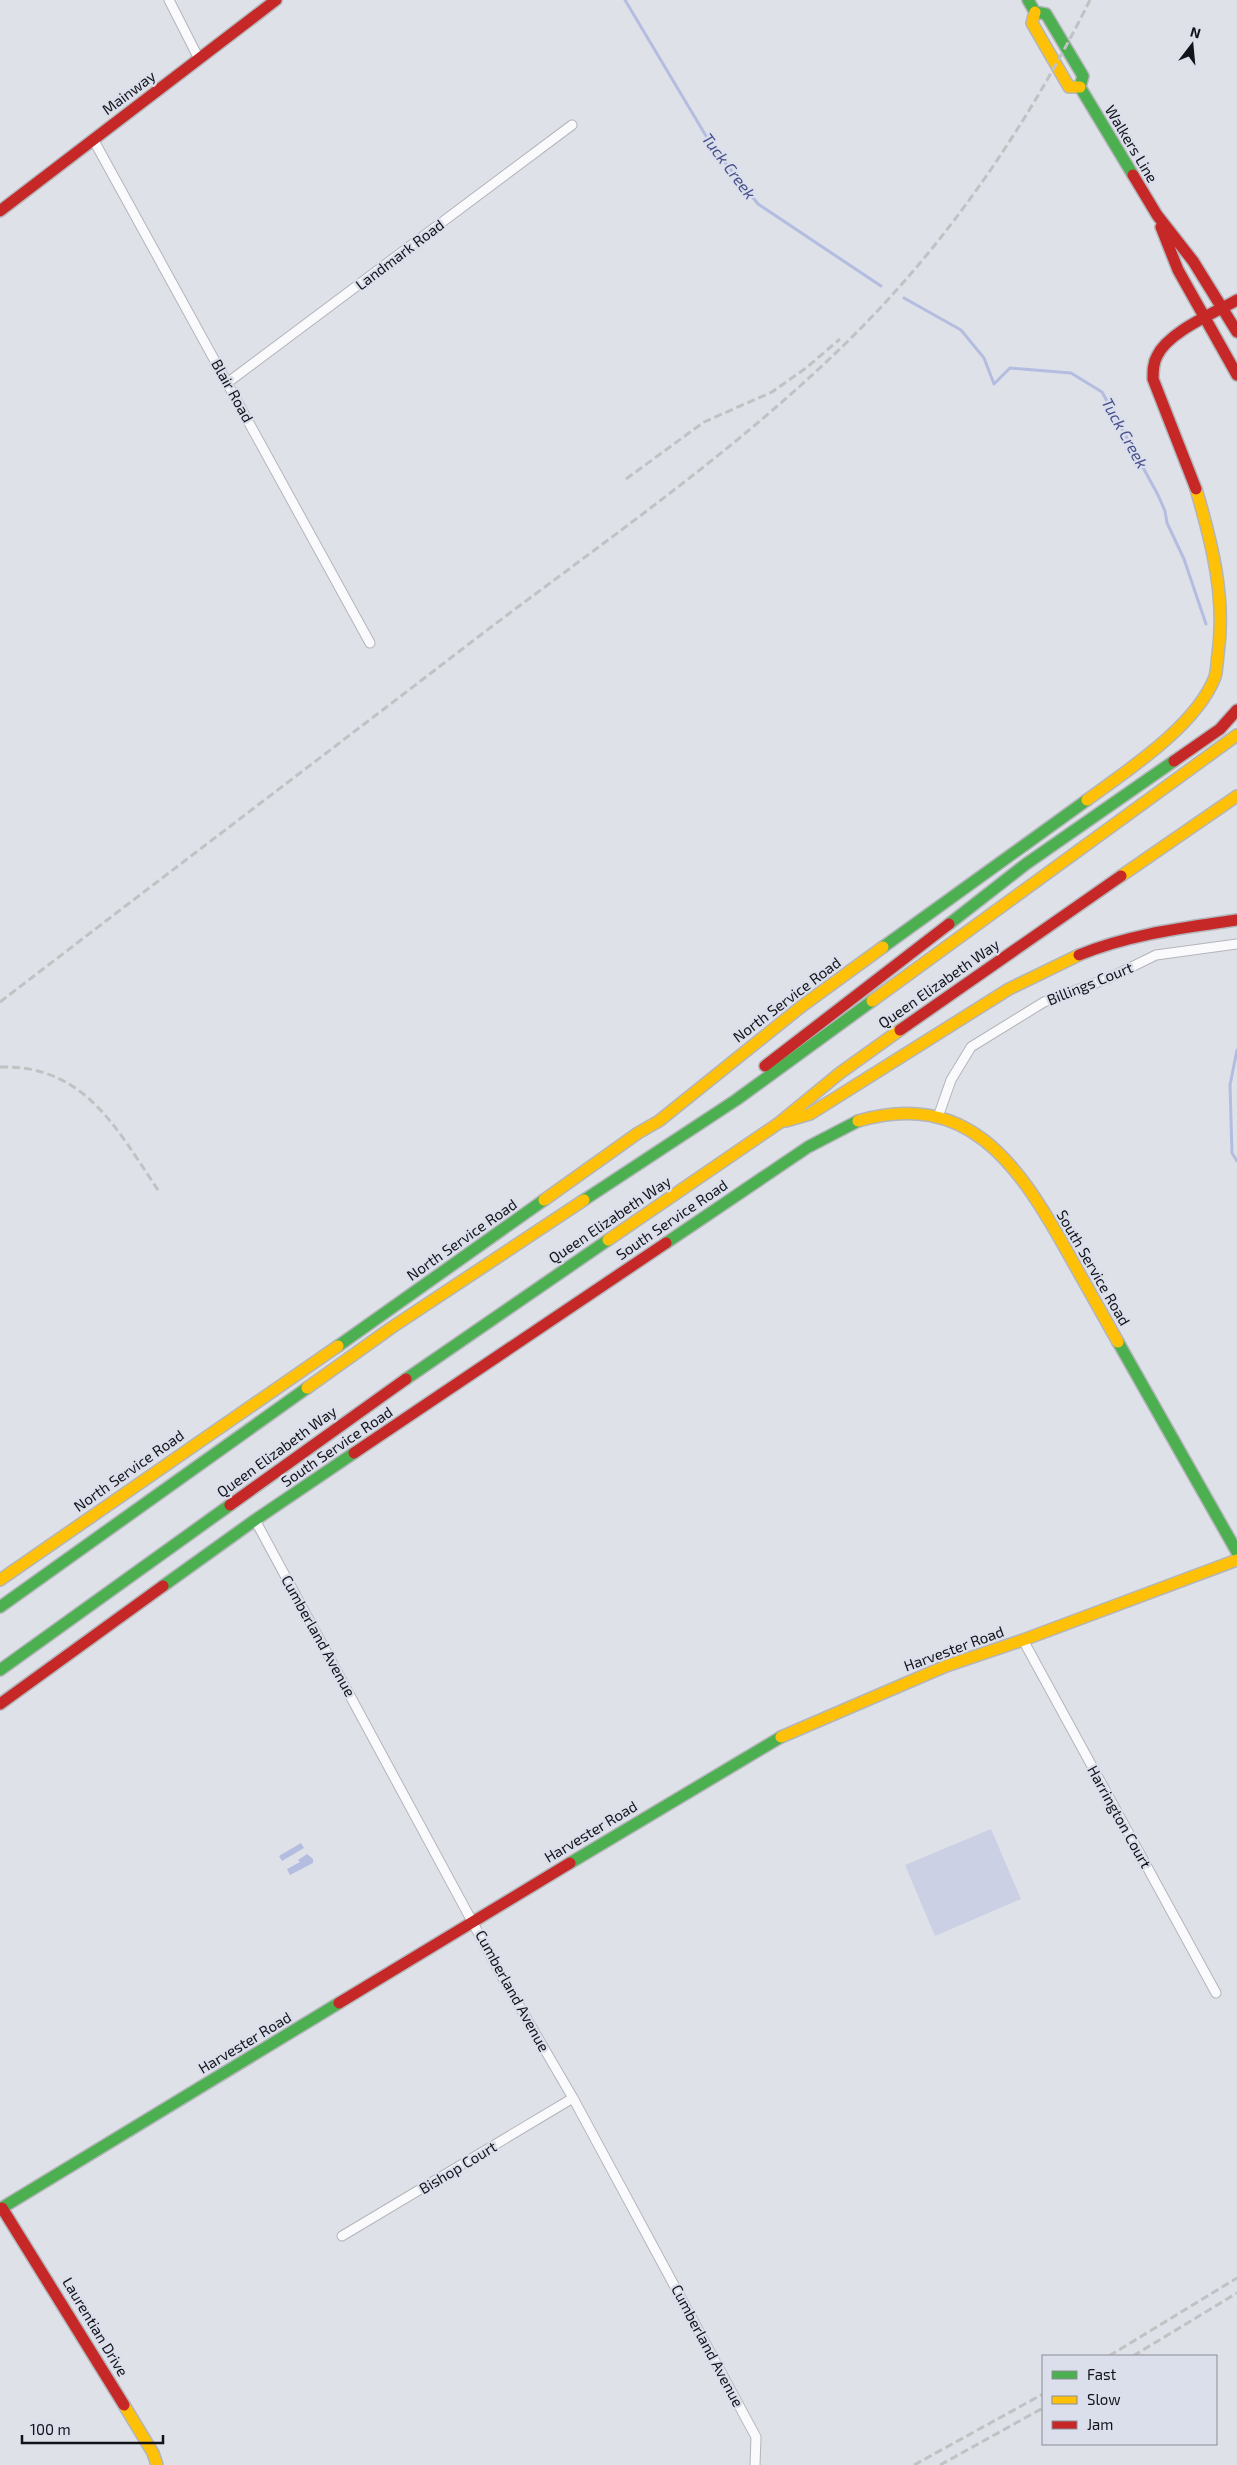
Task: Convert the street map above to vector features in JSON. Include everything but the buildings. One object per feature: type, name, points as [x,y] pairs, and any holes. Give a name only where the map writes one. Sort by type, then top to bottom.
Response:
[{"type":"main road","name":"Mainway","points":[[0,211],[276,0]]},
{"type":"main road","name":"Walkers Line","points":[[1028,0],[1035,12],[1032,23],[1069,87],[1080,88]]},
{"type":"main road","name":"Walkers Line","points":[[1035,12],[1046,14],[1082,76],[1080,88],[1157,215],[1193,261],[1224,308],[1237,332]]},
{"type":"main road","name":"Walkers Line","points":[[1157,215],[1178,270],[1237,375]]},
{"type":"main road","points":[[1225,552],[1214,516],[1153,379],[1153,365],[1158,353],[1168,343],[1206,317],[1237,300]]},
{"type":"main road","name":"North Service Road","points":[[0,1580],[382,1315],[638,1133],[659,1121],[802,1006],[1156,750],[1194,710],[1215,677],[1227,647],[1231,610]]},
{"type":"main road","points":[[736,1100],[755,1074],[1026,864],[1220,729],[1237,710]]},
{"type":"main road","name":"Queen Elizabeth Way","points":[[0,1607],[391,1328],[736,1100],[1237,735]]},
{"type":"main road","name":"Queen Elizabeth Way","points":[[0,1670],[420,1368],[779,1123],[840,1073],[922,1013],[1237,796]]},
{"type":"main road","points":[[779,1123],[810,1114],[1009,989],[1058,963],[1103,945],[1145,934],[1237,920]]},
{"type":"main road","name":"South Service Road","points":[[0,1704],[256,1520],[809,1147],[857,1122],[874,1117],[913,1115],[938,1117],[964,1126],[1001,1152],[1032,1192],[1048,1218],[1237,1552]]},
{"type":"main road","name":"Harvester Road","points":[[1,2208],[782,1737],[865,1699],[946,1666],[1023,1640],[1237,1560]]},
{"type":"main road","name":"Laurentian Drive","points":[[1,2208],[78,2328],[153,2453],[157,2465]]},
{"type":"street","points":[[169,0],[200,59]]},
{"type":"street","name":"Landmark Road","points":[[228,383],[572,125]]},
{"type":"street","name":"Blair Road","points":[[93,139],[370,643]]},
{"type":"street","name":"Billings Court","points":[[938,1117],[951,1080],[971,1047],[1044,1002],[1109,978],[1156,955],[1237,944]]},
{"type":"street","name":"Cumberland Avenue","points":[[256,1520],[474,1921],[500,1973],[573,2098],[756,2437],[755,2465]]},
{"type":"street","name":"Harrington Court","points":[[1023,1640],[1216,1993]]},
{"type":"street","name":"Bishop Court","points":[[342,2236],[573,2098]]},
{"type":"shaded area","points":[[991,1829],[1021,1899],[935,1936],[905,1865]]},
{"type":"water","points":[[301,1843],[304,1848],[282,1861],[279,1856]]},
{"type":"water","points":[[307,1854],[313,1859],[313,1863],[290,1875],[287,1869],[300,1862],[298,1860]]},
{"type":"waterway","name":"Tuck Creek","points":[[625,0],[712,146],[758,204],[881,286]]},
{"type":"waterway","name":"Tuck Creek","points":[[904,298],[961,330],[984,358],[994,384],[1010,368],[1071,373],[1102,392],[1158,495],[1165,511],[1167,523],[1184,559],[1206,624]]},
{"type":"waterway","name":"Tuck Creek","points":[[1237,1050],[1230,1085],[1232,1153],[1237,1161]]},
{"type":"railway","points":[[0,1002],[714,459],[804,382],[884,304],[952,224],[983,181],[1040,93],[1090,0]]},
{"type":"railway","points":[[626,479],[704,422],[772,392],[806,368],[840,339]]},
{"type":"railway","points":[[0,1067],[29,1069],[55,1077],[76,1089],[95,1104],[112,1123],[158,1190]]},
{"type":"railway","points":[[1111,2355],[1237,2278]]},
{"type":"railway","points":[[1135,2355],[1237,2293]]},
{"type":"railway","points":[[914,2465],[1042,2395]]},
{"type":"railway","points":[[940,2465],[1042,2409]]},
{"type":"traffic: fast","points":[[1028,0],[1035,12],[1046,14],[1083,76],[1080,87],[1133,175]]},
{"type":"traffic: fast","points":[[949,924],[1026,864],[1174,761]]},
{"type":"traffic: fast","points":[[883,947],[1087,800]]},
{"type":"traffic: fast","points":[[584,1200],[736,1100],[872,1001]]},
{"type":"traffic: fast","points":[[666,1243],[808,1147],[858,1121]]},
{"type":"traffic: fast","points":[[338,1346],[544,1200]]},
{"type":"traffic: fast","points":[[406,1379],[608,1240]]},
{"type":"traffic: fast","points":[[1118,1342],[1237,1552]]},
{"type":"traffic: fast","points":[[0,1607],[307,1388]]},
{"type":"traffic: fast","points":[[163,1586],[255,1520],[354,1453]]},
{"type":"traffic: fast","points":[[0,1670],[230,1505]]},
{"type":"traffic: fast","points":[[570,1863],[781,1737]]},
{"type":"traffic: fast","points":[[0,2209],[339,2003]]},
{"type":"traffic: slow","points":[[1035,12],[1032,23],[1069,87],[1080,87]]},
{"type":"traffic: slow","points":[[1087,800],[1141,761],[1177,730],[1206,695],[1215,677],[1220,633],[1219,591],[1212,550],[1196,489]]},
{"type":"traffic: slow","points":[[872,1001],[1237,735]]},
{"type":"traffic: slow","points":[[1121,876],[1237,796]]},
{"type":"traffic: slow","points":[[544,1200],[638,1133],[659,1121],[802,1006],[883,947]]},
{"type":"traffic: slow","points":[[786,1121],[810,1114],[1009,989],[1079,955]]},
{"type":"traffic: slow","points":[[608,1240],[779,1123],[840,1073],[900,1030]]},
{"type":"traffic: slow","points":[[858,1121],[896,1114],[930,1115],[959,1125],[984,1140],[1007,1162],[1046,1215],[1118,1342]]},
{"type":"traffic: slow","points":[[307,1388],[391,1328],[584,1200]]},
{"type":"traffic: slow","points":[[0,1580],[338,1346]]},
{"type":"traffic: slow","points":[[781,1737],[946,1666],[1023,1640],[1237,1560]]},
{"type":"traffic: slow","points":[[124,2405],[153,2453],[157,2465]]},
{"type":"traffic: jam","points":[[0,211],[276,0]]},
{"type":"traffic: jam","points":[[1133,175],[1157,215],[1193,261],[1237,332]]},
{"type":"traffic: jam","points":[[1161,227],[1178,270],[1237,375]]},
{"type":"traffic: jam","points":[[1196,489],[1153,379],[1154,364],[1163,347],[1181,331],[1237,300]]},
{"type":"traffic: jam","points":[[1174,761],[1220,729],[1237,710]]},
{"type":"traffic: jam","points":[[900,1030],[1121,876]]},
{"type":"traffic: jam","points":[[1079,955],[1137,937],[1237,920]]},
{"type":"traffic: jam","points":[[765,1066],[949,924]]},
{"type":"traffic: jam","points":[[354,1453],[666,1243]]},
{"type":"traffic: jam","points":[[230,1505],[406,1379]]},
{"type":"traffic: jam","points":[[0,1704],[163,1586]]},
{"type":"traffic: jam","points":[[339,2003],[570,1863]]},
{"type":"traffic: jam","points":[[2,2208],[124,2405]]}]
